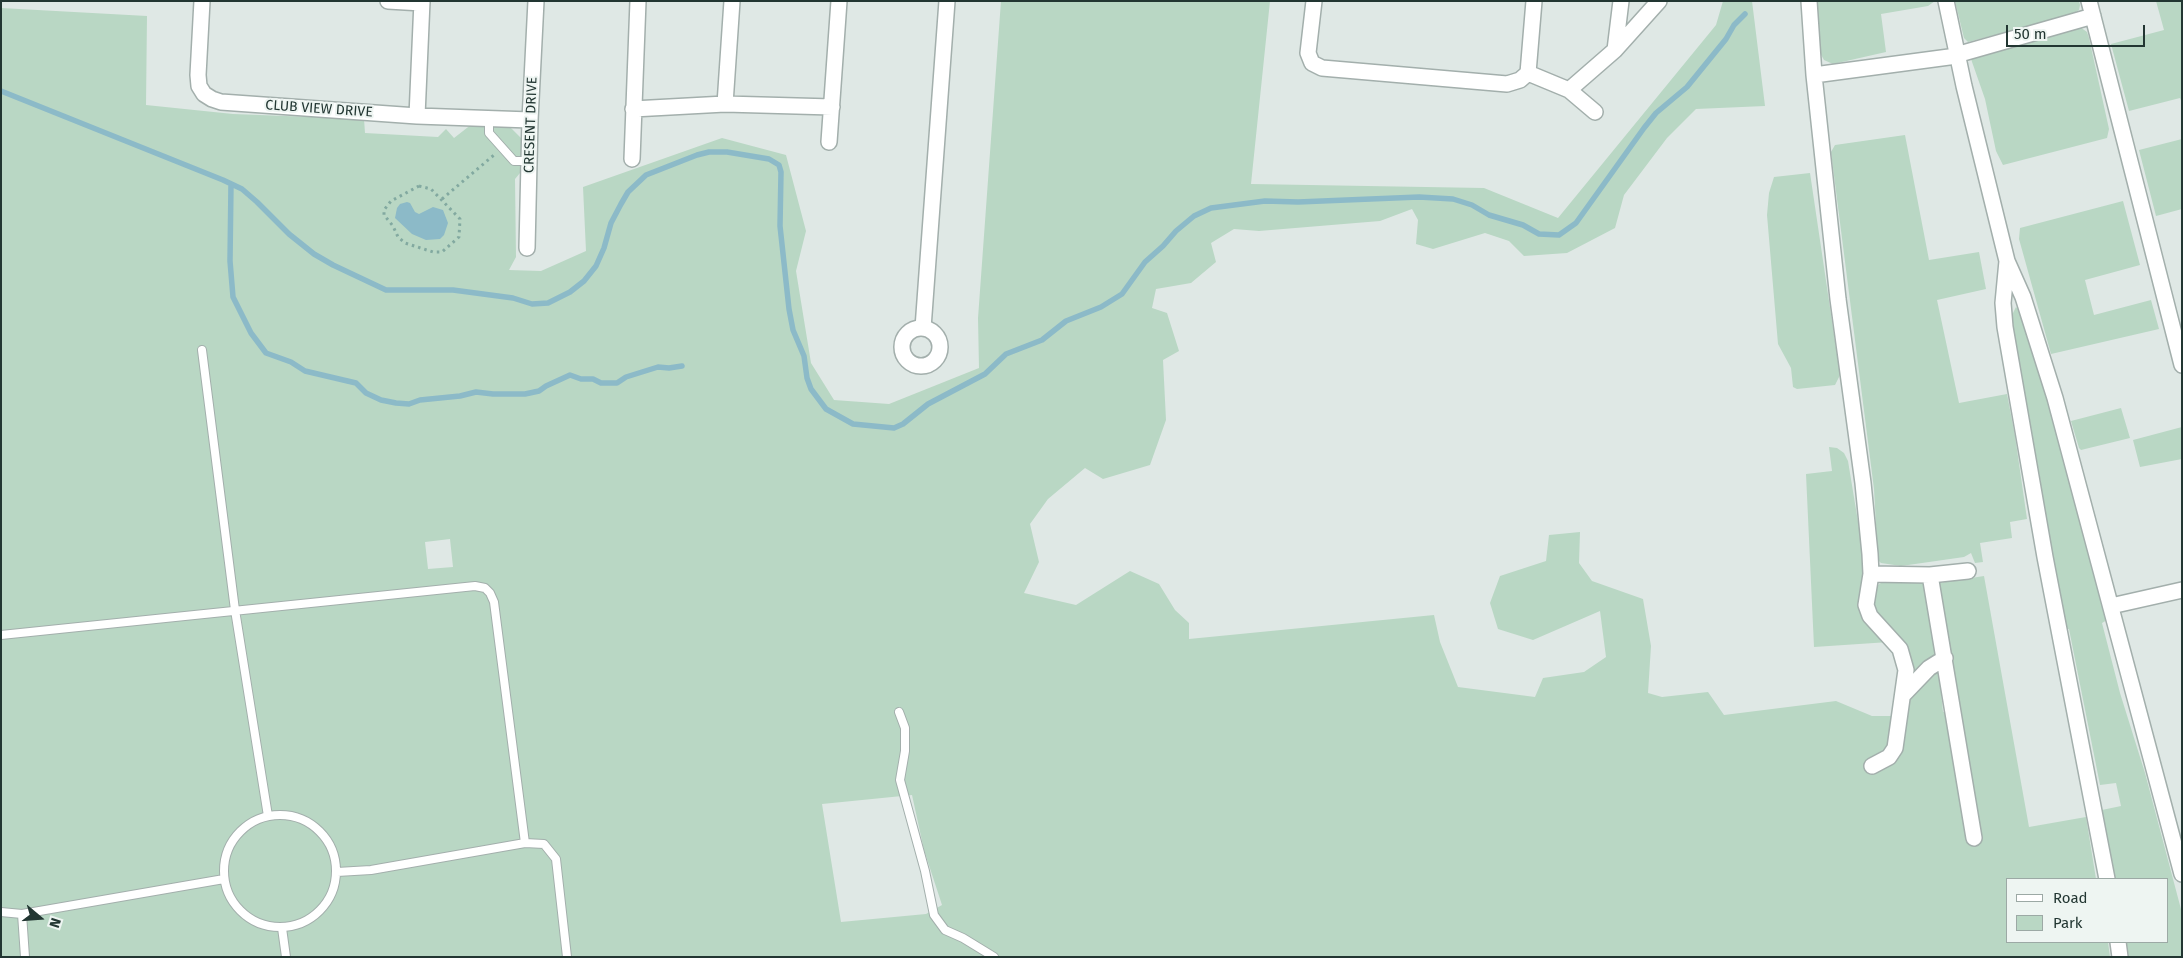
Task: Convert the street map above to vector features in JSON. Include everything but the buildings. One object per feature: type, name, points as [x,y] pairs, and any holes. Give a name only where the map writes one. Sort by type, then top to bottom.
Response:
[{"type":"street","name":"CLUB VIEW DRIVE","points":[[202,1],[199,86],[204,94],[220,102],[417,116],[530,120]]},
{"type":"street","points":[[388,1],[422,2],[417,116]]},
{"type":"street","name":"CRESENT DRIVE","points":[[527,248],[530,120],[536,1]]},
{"type":"street","points":[[632,159],[638,1]]},
{"type":"street","points":[[725,104],[732,1]]},
{"type":"street","points":[[829,142],[839,1]]},
{"type":"street","points":[[923,328],[947,1]]},
{"type":"street","points":[[1314,1],[1308,53],[1312,63],[1322,68],[1506,84],[1520,80],[1528,74],[1533,1]]},
{"type":"street","points":[[1615,50],[1621,1]]},
{"type":"street","points":[[1569,90],[1615,50],[1660,1]]},
{"type":"street","points":[[1809,1],[1814,76],[1838,299],[1863,483],[1871,574],[1866,599],[1868,611],[1903,655],[1906,670],[1895,748],[1889,757],[1872,766]]},
{"type":"street","points":[[1946,1],[1957,55],[2007,261],[2023,297],[2055,398],[2182,874]]},
{"type":"street","points":[[1814,76],[1941,59],[2091,8],[2182,365]]},
{"type":"street","points":[[1528,74],[1569,90],[1595,112]]},
{"type":"street","points":[[633,109],[725,104],[832,107]]},
{"type":"street","points":[[2007,261],[2003,303],[2004,327],[2045,556],[2107,878]]},
{"type":"street","points":[[1871,574],[1930,574],[1968,571]]},
{"type":"street","points":[[1930,574],[1974,838]]},
{"type":"street","points":[[2111,606],[2182,590]]},
{"type":"street","points":[[1904,694],[1929,668],[1945,658]]},
{"type":"street","points":[[2118,943],[2120,957]]},
{"type":"lane","points":[[489,118],[489,133],[514,161],[529,161]]},
{"type":"lane","points":[[202,350],[235,610],[268,816]]},
{"type":"lane","points":[[1,635],[465,587],[485,588],[490,593],[494,602],[525,843]]},
{"type":"lane","points":[[899,712],[905,736],[905,751],[900,780],[925,871],[934,915],[945,930],[963,938],[994,957]]},
{"type":"lane","points":[[285,815],[301,818],[316,827],[327,840],[334,856],[337,872],[334,889],[326,905],[314,917],[299,925],[282,928],[266,927],[250,920],[237,909],[228,895],[224,879],[224,862],[229,846],[239,832],[252,822],[268,816],[285,815]]},
{"type":"lane","points":[[337,872],[371,870],[525,843],[544,844],[556,859],[567,957]]},
{"type":"lane","points":[[1,912],[22,914],[224,879]]},
{"type":"lane","points":[[22,914],[25,957]]},
{"type":"lane","points":[[282,928],[286,957]]},
{"type":"path","points":[[442,199],[502,148]]},
{"type":"path","points":[[419,186],[431,189],[442,199],[460,219],[461,234],[438,253],[401,240],[394,226],[384,215],[384,210],[390,201],[419,186]]},
{"type":"green space","points":[[1001,1],[1270,1],[1251,184],[1484,188],[1558,218],[1716,25],[1723,1],[1752,1],[1765,106],[1696,109],[1667,138],[1624,195],[1615,228],[1567,253],[1524,256],[1509,241],[1485,233],[1433,249],[1416,244],[1418,220],[1412,209],[1380,221],[1259,231],[1234,229],[1211,243],[1216,262],[1191,283],[1156,289],[1152,308],[1167,313],[1179,351],[1163,360],[1166,420],[1150,465],[1103,479],[1085,468],[1048,499],[1030,524],[1039,562],[1024,593],[1076,605],[1130,571],[1159,584],[1175,610],[1189,623],[1189,639],[1434,615],[1440,642],[1458,687],[1535,697],[1543,678],[1584,672],[1606,657],[1600,611],[1533,640],[1498,629],[1490,603],[1500,576],[1546,561],[1549,535],[1580,532],[1579,563],[1592,581],[1643,599],[1651,646],[1648,693],[1662,697],[1708,692],[1724,715],[1836,701],[1872,716],[1891,716],[1893,724],[1890,763],[1906,700],[1934,671],[1939,672],[1943,712],[1958,707],[1939,583],[1984,576],[2029,827],[2086,817],[2096,878],[2006,878],[2006,943],[2108,943],[2110,957],[1,957],[1,8],[147,16],[146,105],[233,114],[364,119],[365,133],[438,137],[446,129],[454,138],[472,124],[508,125],[522,139],[520,173],[515,179],[516,257],[509,270],[541,271],[586,251],[583,187],[722,138],[786,155],[806,231],[796,271],[811,363],[834,400],[889,404],[979,368],[978,318]],"holes":[[[450,539],[453,567],[428,569],[425,542]],[[912,795],[924,850],[942,905],[926,914],[841,922],[822,804]]]},
{"type":"green space","points":[[1816,1],[1935,1],[1928,6],[1881,14],[1886,52],[1833,64],[1824,60],[1818,49]]},
{"type":"green space","points":[[1955,1],[2079,1],[2080,5],[2079,10],[2071,15],[1968,42],[1964,38]]},
{"type":"green space","points":[[2156,1],[2182,1],[2182,103],[2180,98],[2129,111],[2111,44],[2164,30]]},
{"type":"green space","points":[[2080,27],[2087,32],[2089,38],[2109,129],[2107,138],[2003,165],[1996,151],[1985,99],[1971,59],[1973,56]]},
{"type":"green space","points":[[1905,135],[1929,260],[1979,252],[1986,289],[1937,300],[1959,403],[2007,394],[2015,436],[2027,519],[2010,522],[2012,538],[1980,543],[1983,562],[1975,563],[1971,553],[1964,557],[1901,566],[1881,563],[1878,560],[1874,489],[1831,152],[1835,145]]},
{"type":"green space","points":[[2182,139],[2182,209],[2156,216],[2139,150]]},
{"type":"green space","points":[[1810,173],[1840,375],[1835,385],[1797,389],[1793,387],[1791,368],[1778,344],[1767,215],[1769,193],[1774,177]]},
{"type":"green space","points":[[2123,201],[2140,265],[2085,280],[2094,315],[2151,300],[2159,329],[2051,354],[2019,239],[2020,228]]},
{"type":"green space","points":[[2016,307],[2021,312],[2048,402],[2107,620],[2102,623],[2120,693],[2145,773],[2182,913],[2182,957],[2129,957],[2126,943],[2168,943],[2168,878],[2115,878],[2102,810],[2121,806],[2116,783],[2100,785],[2069,629],[2067,629],[2054,578],[2040,478],[2012,315]]},
{"type":"green space","points":[[2121,408],[2130,438],[2081,450],[2079,448],[2071,421]]},
{"type":"green space","points":[[2182,427],[2182,459],[2140,467],[2133,440]]},
{"type":"green space","points":[[1829,447],[1837,448],[1844,453],[1848,461],[1863,552],[1864,577],[1861,597],[1889,642],[1814,647],[1806,474],[1832,471]]},
{"type":"green space","points":[[1915,580],[1923,583],[1928,591],[1938,658],[1910,681],[1873,608],[1875,587],[1881,583]]},
{"type":"water","points":[[407,202],[419,214],[433,207],[443,210],[448,223],[444,235],[440,239],[426,240],[412,234],[395,218],[400,204]]},
{"type":"waterway","points":[[1,91],[242,189],[289,234],[314,254],[386,290],[453,290],[513,298],[532,304],[548,303],[570,292],[584,281],[596,266],[604,248],[611,223],[628,192],[646,175],[709,152],[727,152],[769,159],[779,165],[781,172],[780,226],[789,309],[793,330],[804,356],[807,378],[811,389],[826,409],[853,424],[894,428],[903,424],[928,404],[985,374],[1006,354],[1042,340],[1066,321],[1101,307],[1122,294],[1145,262],[1176,231],[1194,216],[1211,208],[1265,201],[1298,202],[1419,197],[1453,199],[1472,205],[1489,215],[1523,225],[1539,234],[1559,235],[1576,223],[1656,113],[1687,87],[1726,39],[1734,25],[1745,14]]},
{"type":"waterway","points":[[231,184],[230,261],[233,297],[251,333],[266,353],[291,362],[305,371],[356,383],[366,393],[381,400],[409,404],[420,400],[460,396],[476,392],[525,394],[539,391],[570,375],[581,379],[593,379],[601,383],[617,383],[626,377],[658,367],[682,366]]}]
